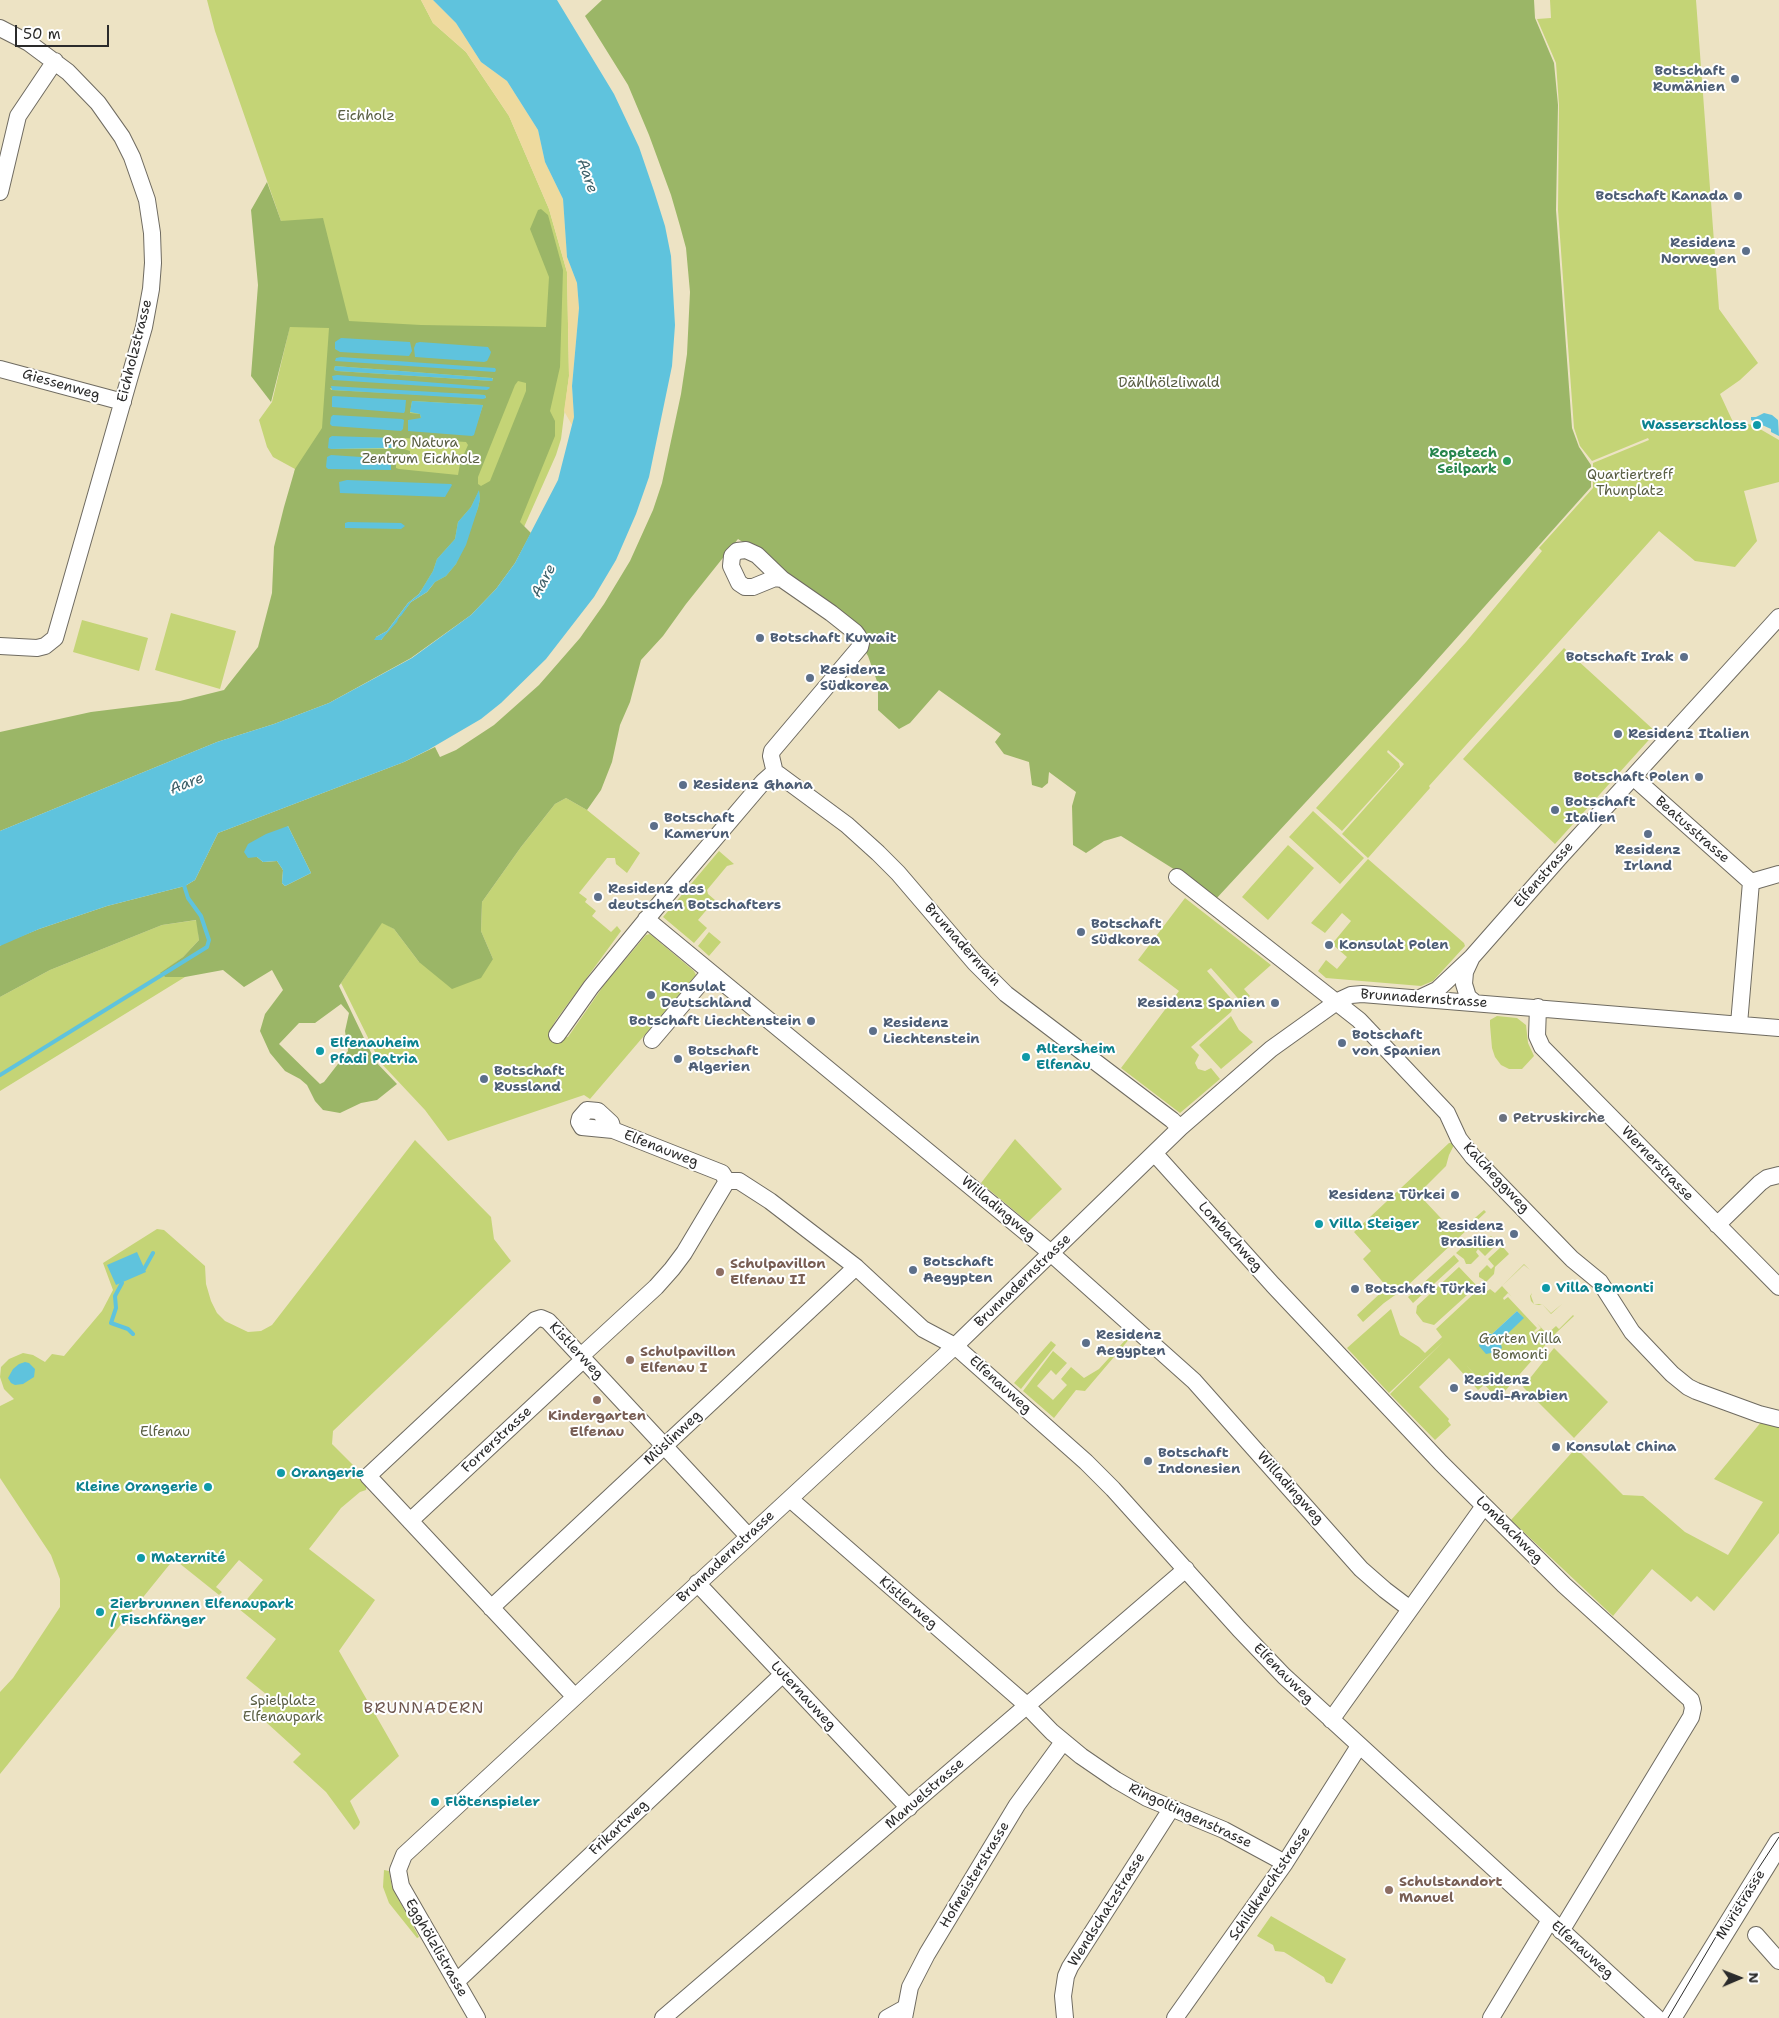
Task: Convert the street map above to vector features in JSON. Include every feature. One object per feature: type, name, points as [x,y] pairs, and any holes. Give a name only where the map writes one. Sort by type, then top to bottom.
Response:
[{"type":"main road","name":"Muristrasse","points":[[1672,2018],[1779,1843]]},
{"type":"street","name":"Eichholzstrasse","points":[[0,28],[30,43],[55,61],[83,86],[122,137],[140,176],[148,207],[153,249],[151,289],[144,327],[54,638],[45,646],[37,648],[0,646]]},
{"type":"street","points":[[0,192],[18,116],[55,61]]},
{"type":"street","name":"Giessenweg","points":[[0,369],[123,402]]},
{"type":"street","points":[[557,1035],[591,987],[646,919],[763,782],[775,773],[772,751],[860,647],[861,644],[855,632],[782,579]]},
{"type":"street","name":"Elfenstrasse","points":[[1420,998],[1437,990],[1472,957],[1564,852],[1779,617]]},
{"type":"street","name":"Brunnadernrain","points":[[775,773],[786,778],[878,853],[898,873],[976,964],[1006,994],[1180,1128]]},
{"type":"street","name":"Beatusstrasse","points":[[1633,777],[1751,882]]},
{"type":"street","points":[[1740,1024],[1751,882],[1779,874]]},
{"type":"street","name":"Kalcheggweg","points":[[1177,877],[1360,1020],[1447,1113],[1460,1140],[1473,1157],[1563,1250],[1600,1282],[1632,1332],[1680,1381],[1704,1394],[1759,1414],[1779,1419]]},
{"type":"street","name":"Willadingweg","points":[[646,919],[1051,1254],[1198,1384],[1361,1569],[1410,1608]]},
{"type":"street","name":"Elfenstrasse","points":[[1472,957],[1465,972],[1464,984],[1468,997],[1474,1002]]},
{"type":"street","points":[[652,1040],[710,972]]},
{"type":"street","name":"Brunnadernstrasse","points":[[398,1876],[404,1855],[955,1346],[1180,1128],[1272,1048],[1338,1001],[1351,995],[1362,994],[1779,1028]]},
{"type":"street","name":"Wernerstrasse","points":[[1538,1007],[1537,1036],[1542,1047],[1779,1287]]},
{"type":"street","name":"Elfenauweg","points":[[613,1130],[722,1173],[727,1181],[740,1181],[770,1201],[856,1268],[923,1329],[955,1346],[1100,1474],[1252,1643],[1358,1746],[1657,2018]]},
{"type":"street","name":"Lombachweg","points":[[1155,1154],[1273,1285],[1484,1506],[1564,1585],[1689,1697],[1693,1704],[1690,1717],[1556,1926]]},
{"type":"street","points":[[1716,1225],[1766,1178],[1779,1175]]},
{"type":"street","name":"Forrerstrasse","points":[[410,1521],[656,1287],[684,1253],[727,1181]]},
{"type":"street","name":"Müslinweg","points":[[491,1608],[856,1268]]},
{"type":"street","name":"Kistlerweg","points":[[410,1521],[368,1476],[535,1320],[541,1318],[548,1320],[748,1536]]},
{"type":"street","name":"Kistlerweg","points":[[790,1498],[1028,1707]]},
{"type":"street","points":[[1331,1720],[1484,1506]]},
{"type":"street","points":[[410,1521],[575,1697]]},
{"type":"street","name":"Manuelstrasse","points":[[663,2018],[1186,1570]]},
{"type":"street","name":"Luternauweg","points":[[697,1583],[909,1808]]},
{"type":"street","name":"Frikartweg","points":[[456,1982],[783,1674]]},
{"type":"street","name":"Ringoltingenstrasse","points":[[1028,1707],[1063,1742],[1116,1780],[1171,1809],[1224,1830],[1286,1864]]},
{"type":"street","name":"Hofmeisterstrasse","points":[[904,2013],[910,1986],[927,1954],[1017,1805],[1063,1742]]},
{"type":"street","name":"Schildknechtstrasse","points":[[1175,2018],[1286,1864],[1358,1746]]},
{"type":"street","name":"Wendschatzstrasse","points":[[1065,2018],[1063,1996],[1066,1976],[1070,1967],[1171,1809]]},
{"type":"street","name":"Egghölzlistrasse","points":[[398,1876],[401,1886],[477,2018]]},
{"type":"street","points":[[1491,2018],[1556,1926]]},
{"type":"street","points":[[1756,1935],[1779,1960]]},
{"type":"street","points":[[887,2018],[904,2013]]},
{"type":"green space","name":"Eichholz","points":[[207,0],[421,0],[433,23],[466,52],[509,116],[549,209],[567,272],[569,376],[561,439],[556,455],[520,536],[262,678],[295,469],[273,457],[267,447],[259,420],[272,402],[290,326],[281,221],[215,31]]},
{"type":"green space","name":"Dählhölzliwald","points":[[602,0],[1534,0],[1535,18],[1554,63],[1558,105],[1556,210],[1572,428],[1579,447],[1591,465],[1591,487],[1420,679],[1215,900],[1180,873],[1121,836],[1104,841],[1086,853],[1073,845],[1072,806],[1076,792],[1049,772],[1048,783],[1042,788],[1032,785],[1029,762],[1004,754],[995,742],[1001,734],[939,690],[910,723],[899,729],[878,710],[878,684],[868,656],[852,630],[766,557],[738,539],[663,636],[641,660],[630,702],[620,725],[612,762],[601,790],[587,810],[566,798],[555,804],[521,847],[482,902],[481,931],[493,959],[481,978],[452,989],[419,962],[394,929],[382,923],[339,986],[375,1061],[397,1084],[377,1100],[361,1103],[340,1113],[323,1110],[315,1101],[307,1085],[285,1071],[270,1053],[260,1031],[265,1014],[283,990],[272,970],[244,987],[223,970],[185,977],[165,977],[160,973],[183,957],[199,940],[196,920],[162,925],[50,970],[0,997],[0,946],[2,944],[39,929],[107,906],[185,886],[195,880],[218,833],[404,762],[435,747],[440,757],[456,750],[494,725],[539,685],[580,638],[604,604],[630,561],[653,510],[662,483],[681,394],[687,354],[690,292],[686,248],[671,195],[649,135],[628,85],[585,16]],"holes":[[[288,826],[311,873],[285,886],[282,883],[283,870],[277,861],[263,862],[257,857]],[[341,1004],[349,1013],[345,1031],[348,1051],[324,1082],[320,1084],[279,1044],[299,1023],[315,1023]]]},
{"type":"green space","name":"Quartiertreff Thunplatz","points":[[1550,0],[1696,0],[1719,309],[1758,363],[1740,380],[1720,394],[1733,422],[1753,425],[1779,440],[1779,482],[1744,491],[1757,541],[1735,567],[1695,561],[1659,531],[1429,786],[1430,788],[1368,858],[1342,834],[1404,764],[1388,750],[1387,752],[1399,763],[1400,767],[1342,831],[1316,808],[1466,642],[1542,551],[1539,548],[1593,488],[1593,463],[1649,440],[1648,438],[1592,461],[1580,446],[1574,428],[1558,210],[1559,105],[1556,63],[1537,19],[1551,18]]},
{"type":"green space","name":"Pro Natura Zentrum Eichholz","points":[[267,182],[281,221],[323,218],[349,321],[421,325],[546,327],[549,277],[530,229],[538,210],[541,209],[548,215],[563,270],[560,367],[550,411],[555,421],[555,436],[520,522],[531,533],[515,563],[496,589],[471,615],[411,658],[329,703],[274,724],[217,742],[0,831],[0,732],[91,712],[180,701],[224,690],[258,647],[272,593],[274,547],[295,469],[322,428],[329,328],[290,327],[271,402],[251,376],[258,285],[251,210]],"holes":[[[335,366],[493,378],[492,381],[334,370]],[[518,381],[526,383],[526,391],[490,481],[481,486],[478,484],[478,477],[515,385]],[[330,388],[485,395],[486,398],[331,390]],[[412,401],[483,405],[473,435],[418,420],[421,419],[420,414],[410,413]],[[330,437],[393,438],[392,449],[331,449]],[[403,438],[466,442],[468,445],[464,454],[455,455],[453,459],[454,463],[460,464],[458,475],[396,468],[396,459],[410,455],[410,451],[398,447],[399,440]],[[479,491],[478,508],[456,564],[446,576],[435,582],[427,592],[411,602],[381,640],[376,637],[387,631],[408,603],[419,594],[433,571],[437,559],[455,539],[458,522],[471,507]]]},
{"type":"green space","points":[[171,613],[236,631],[220,689],[155,670]]},
{"type":"green space","points":[[82,620],[148,638],[139,671],[73,652]]},
{"type":"green space","points":[[1564,648],[1656,732],[1555,844],[1463,759]]},
{"type":"green space","points":[[566,798],[587,810],[640,853],[627,873],[616,864],[615,858],[607,858],[579,893],[587,899],[585,902],[596,911],[592,916],[611,932],[617,926],[621,931],[556,1020],[553,1025],[553,1031],[562,1038],[568,1037],[604,985],[646,935],[650,934],[694,971],[696,975],[590,1099],[584,1095],[448,1141],[425,1110],[380,1062],[341,983],[382,922],[394,929],[419,962],[493,959],[481,931],[482,902],[521,847],[555,804]]},
{"type":"green space","points":[[1313,811],[1364,858],[1340,884],[1289,837]]},
{"type":"green space","points":[[1288,845],[1314,868],[1268,920],[1242,897]]},
{"type":"green space","points":[[719,851],[734,864],[727,866],[707,890],[708,894],[715,900],[698,920],[707,928],[694,943],[663,917]]},
{"type":"green space","points":[[1368,859],[1464,943],[1465,946],[1433,981],[1421,986],[1326,978],[1318,971],[1326,960],[1337,969],[1347,957],[1332,944],[1351,921],[1342,913],[1325,933],[1311,923]]},
{"type":"green space","points":[[1185,898],[1271,965],[1244,989],[1250,996],[1247,998],[1247,1005],[1244,1005],[1211,968],[1207,971],[1235,1003],[1231,1012],[1191,1047],[1199,1055],[1195,1063],[1198,1069],[1205,1071],[1211,1068],[1220,1079],[1180,1113],[1121,1068],[1179,991],[1138,960]]},
{"type":"green space","points":[[197,920],[199,940],[183,957],[161,973],[165,977],[185,977],[0,1091],[0,997],[50,970],[162,925]]},
{"type":"green space","points":[[709,932],[721,942],[709,956],[698,946]]},
{"type":"green space","points":[[1231,1016],[1239,1030],[1253,1042],[1221,1069],[1199,1045]]},
{"type":"green space","points":[[1497,1016],[1517,1018],[1526,1025],[1528,1043],[1534,1056],[1522,1069],[1509,1069],[1501,1065],[1495,1057],[1492,1048],[1490,1020]]},
{"type":"green space","points":[[1015,1139],[1062,1189],[1028,1222],[981,1183]]},
{"type":"green space","name":"Elfenau","points":[[415,1140],[491,1217],[494,1239],[511,1261],[333,1431],[332,1444],[367,1479],[366,1490],[360,1492],[341,1508],[309,1549],[375,1600],[339,1651],[399,1756],[350,1801],[360,1822],[359,1825],[354,1830],[326,1792],[293,1762],[301,1754],[256,1713],[266,1694],[246,1678],[276,1639],[239,1609],[263,1580],[239,1560],[216,1587],[222,1592],[219,1595],[174,1559],[0,1774],[0,1692],[13,1678],[60,1607],[60,1579],[51,1555],[0,1478],[0,1406],[14,1399],[4,1389],[0,1377],[1,1367],[9,1359],[23,1353],[33,1355],[45,1362],[52,1354],[64,1356],[102,1311],[113,1290],[103,1263],[157,1229],[164,1230],[205,1266],[206,1284],[211,1301],[217,1313],[225,1321],[248,1332],[261,1331],[272,1325]]},
{"type":"green space","points":[[1449,1143],[1455,1143],[1446,1166],[1422,1190],[1424,1192],[1423,1199],[1452,1230],[1458,1229],[1460,1231],[1484,1210],[1486,1212],[1405,1288],[1384,1303],[1363,1322],[1357,1315],[1387,1287],[1363,1259],[1371,1251],[1354,1232]]},
{"type":"green space","points":[[1491,1236],[1498,1243],[1485,1256],[1478,1249],[1476,1252],[1479,1256],[1471,1264],[1466,1264],[1464,1259],[1456,1253],[1468,1242],[1478,1248]]},
{"type":"green space","points":[[1502,1246],[1509,1254],[1495,1267],[1494,1274],[1485,1283],[1479,1277],[1479,1273],[1487,1265],[1491,1269],[1494,1266],[1488,1259]]},
{"type":"green space","points":[[1454,1255],[1459,1261],[1413,1303],[1408,1297]]},
{"type":"green space","points":[[1459,1267],[1477,1286],[1434,1325],[1423,1322],[1416,1313],[1417,1306]]},
{"type":"green space","name":"Garten Villa Bomonti","points":[[1502,1286],[1512,1297],[1508,1293],[1503,1298],[1504,1300],[1508,1297],[1537,1328],[1534,1331],[1535,1333],[1541,1328],[1537,1323],[1547,1334],[1556,1326],[1559,1329],[1574,1316],[1556,1333],[1498,1399],[1466,1365],[1484,1385],[1478,1390],[1449,1358],[1419,1387],[1449,1419],[1448,1421],[1451,1425],[1435,1440],[1390,1394],[1444,1341],[1389,1393],[1347,1348],[1391,1309],[1400,1335],[1425,1353],[1442,1337],[1436,1329],[1481,1287],[1486,1292],[1490,1289],[1495,1293]],"holes":[[[1517,1311],[1523,1318],[1499,1342],[1499,1345],[1491,1353],[1488,1353],[1480,1342],[1486,1331],[1492,1334]]]},
{"type":"green space","points":[[1129,1336],[1131,1337],[1085,1391],[1076,1390],[1054,1418],[1023,1391],[1053,1351],[1067,1363],[1056,1375],[1051,1370],[1037,1386],[1053,1400],[1067,1385],[1061,1379],[1071,1367],[1084,1378],[1099,1369]]},
{"type":"green space","points":[[1051,1341],[1056,1345],[1021,1389],[1014,1383]]},
{"type":"green space","points":[[1554,1348],[1608,1402],[1574,1438],[1523,1387]]},
{"type":"green space","points":[[1762,1421],[1779,1425],[1779,1533],[1714,1611],[1697,1596],[1691,1602],[1652,1569],[1613,1616],[1511,1520],[1576,1448],[1623,1495],[1643,1496],[1685,1532],[1728,1555],[1763,1502],[1714,1479]]},
{"type":"green space","points":[[384,1870],[389,1871],[392,1887],[419,1937],[417,1938],[389,1903],[383,1887]]},
{"type":"green space","points":[[1271,1916],[1346,1959],[1332,1984],[1326,1982],[1324,1977],[1284,1952],[1275,1951],[1273,1945],[1257,1936]]},
{"type":"sand","points":[[421,0],[433,0],[456,23],[481,62],[507,81],[538,130],[545,162],[563,199],[567,257],[577,283],[579,308],[572,386],[574,417],[572,425],[564,411],[569,376],[567,272],[549,209],[509,116],[466,52],[433,23]]},
{"type":"water","name":"Aare","points":[[433,0],[557,0],[614,94],[639,147],[654,191],[665,226],[671,256],[675,325],[672,366],[649,477],[636,514],[616,560],[594,597],[546,659],[501,703],[481,719],[404,762],[218,833],[195,880],[185,886],[107,906],[39,929],[0,946],[0,831],[217,742],[274,724],[329,703],[412,658],[471,615],[496,589],[515,563],[558,480],[574,417],[572,386],[579,308],[577,283],[567,257],[563,199],[545,162],[538,130],[507,81],[481,62],[456,23]]},
{"type":"water","points":[[341,338],[410,342],[412,351],[409,356],[340,352],[335,349],[335,342]]},
{"type":"water","points":[[416,343],[488,347],[491,352],[487,361],[484,362],[415,357],[414,348]]},
{"type":"water","points":[[336,358],[495,368],[496,370],[495,372],[335,361]]},
{"type":"water","points":[[335,366],[492,378],[493,380],[337,371],[334,370]]},
{"type":"water","points":[[332,376],[490,388],[487,390],[333,380]]},
{"type":"water","points":[[331,386],[485,395],[486,398],[332,390]]},
{"type":"water","points":[[333,396],[406,400],[405,411],[404,413],[332,407]]},
{"type":"water","points":[[412,401],[483,405],[474,435],[472,436],[408,431],[408,420],[421,418],[420,414],[410,412]]},
{"type":"water","points":[[1764,413],[1772,415],[1778,420],[1779,436],[1771,432],[1771,429],[1751,420],[1751,417]]},
{"type":"water","points":[[333,415],[402,419],[404,420],[403,429],[401,431],[332,426],[330,424]]},
{"type":"water","points":[[332,436],[393,438],[393,448],[331,449],[328,448],[329,438]]},
{"type":"water","points":[[331,455],[391,459],[391,470],[328,469],[326,467],[327,457]]},
{"type":"water","points":[[347,480],[452,485],[445,497],[340,493],[339,482]]},
{"type":"water","points":[[479,490],[478,508],[466,545],[456,564],[446,576],[435,582],[427,592],[411,602],[381,640],[374,640],[387,631],[408,603],[419,594],[433,571],[437,559],[455,539],[458,522],[471,507]]},
{"type":"water","points":[[345,523],[401,523],[405,526],[401,529],[345,528]]},
{"type":"water","points":[[288,826],[311,873],[285,886],[282,883],[283,870],[277,861],[263,862],[257,857],[248,858],[244,852],[248,844],[266,834]]},
{"type":"water","points":[[137,1252],[146,1272],[116,1285],[107,1265]]},
{"type":"water","points":[[1517,1311],[1524,1318],[1500,1341],[1502,1348],[1494,1356],[1491,1353],[1486,1354],[1479,1346],[1480,1341],[1478,1339],[1486,1331],[1488,1334],[1492,1334]]},
{"type":"water","points":[[25,1362],[35,1369],[34,1377],[23,1384],[15,1385],[11,1383],[8,1378],[13,1369]]},
{"type":"waterway","points":[[0,1075],[207,947],[209,940],[201,916],[188,898],[183,882]]},
{"type":"waterway","points":[[144,1269],[153,1253]]},
{"type":"waterway","points":[[122,1283],[115,1296],[116,1308],[111,1323],[128,1329],[133,1334]]},
{"type":"tram line","points":[[1668,2018],[1737,1901],[1779,1837]]},
{"type":"place","name":"Botschaft Rumänien","points":[[1735,79]]},
{"type":"place","name":"Botschaft Kanada","points":[[1738,196]]},
{"type":"place","name":"Residenz Norwegen","points":[[1746,251]]},
{"type":"place","name":"Wasserschloss","points":[[1757,425]]},
{"type":"place","name":"Ropetech Seilpark","points":[[1507,461]]},
{"type":"place","name":"Botschaft Kuwait","points":[[760,638]]},
{"type":"place","name":"Botschaft Irak","points":[[1684,657]]},
{"type":"place","name":"Residenz Südkorea","points":[[810,678]]},
{"type":"place","name":"Residenz Italien","points":[[1618,734]]},
{"type":"place","name":"Botschaft Polen","points":[[1699,777]]},
{"type":"place","name":"Residenz Ghana","points":[[683,785]]},
{"type":"place","name":"Botschaft Italien","points":[[1555,810]]},
{"type":"place","name":"Botschaft Kamerun","points":[[654,826]]},
{"type":"place","name":"Residenz Irland","points":[[1648,834]]},
{"type":"place","name":"Residenz des deutschen Botschafters","points":[[598,897]]},
{"type":"place","name":"Botschaft Südkorea","points":[[1081,932]]},
{"type":"place","name":"Konsulat Polen","points":[[1329,945]]},
{"type":"place","name":"Konsulat Deutschland","points":[[651,995]]},
{"type":"place","name":"Residenz Spanien","points":[[1275,1003]]},
{"type":"place","name":"Botschaft Liechtenstein","points":[[811,1021]]},
{"type":"place","name":"Residenz Liechtenstein","points":[[873,1031]]},
{"type":"place","name":"Botschaft von Spanien","points":[[1342,1043]]},
{"type":"place","name":"Elfenauheim Pfadi Patria","points":[[320,1051]]},
{"type":"place","name":"Altersheim Elfenau","points":[[1026,1057]]},
{"type":"place","name":"Botschaft Algerien","points":[[678,1059]]},
{"type":"place","name":"Botschaft Russland","points":[[484,1079]]},
{"type":"place","name":"Petruskirche","points":[[1503,1118]]},
{"type":"place","name":"Residenz Türkei","points":[[1455,1195]]},
{"type":"place","name":"Villa Steiger","points":[[1319,1224]]},
{"type":"place","name":"Residenz Brasilien","points":[[1514,1234]]},
{"type":"place","name":"Botschaft Aegypten","points":[[913,1270]]},
{"type":"place","name":"Schulpavillon Elfenau II","points":[[720,1272]]},
{"type":"place","name":"Villa Bomonti","points":[[1546,1288]]},
{"type":"place","name":"Botschaft Türkei","points":[[1355,1289]]},
{"type":"place","name":"Residenz Aegypten","points":[[1086,1343]]},
{"type":"place","name":"Schulpavillon Elfenau I","points":[[630,1360]]},
{"type":"place","name":"Residenz Saudi-Arabien","points":[[1454,1388]]},
{"type":"place","name":"Kindergarten Elfenau","points":[[597,1400]]},
{"type":"place","name":"Konsulat China","points":[[1556,1447]]},
{"type":"place","name":"Botschaft Indonesien","points":[[1148,1461]]},
{"type":"place","name":"Orangerie","points":[[281,1473]]},
{"type":"place","name":"Kleine Orangerie","points":[[208,1487]]},
{"type":"place","name":"Maternité","points":[[141,1558]]},
{"type":"place","name":"Zierbrunnen Elfenaupark / Fischfänger","points":[[100,1612]]},
{"type":"place","name":"Flötenspieler","points":[[435,1802]]},
{"type":"place","name":"Schulstandort Manuel","points":[[1389,1890]]},
{"type":"district","name":"BRUNNADERN","points":[[424,1709]]},
{"type":"park label","name":"Spielplatz Elfenaupark","points":[[283,1709]]}]
